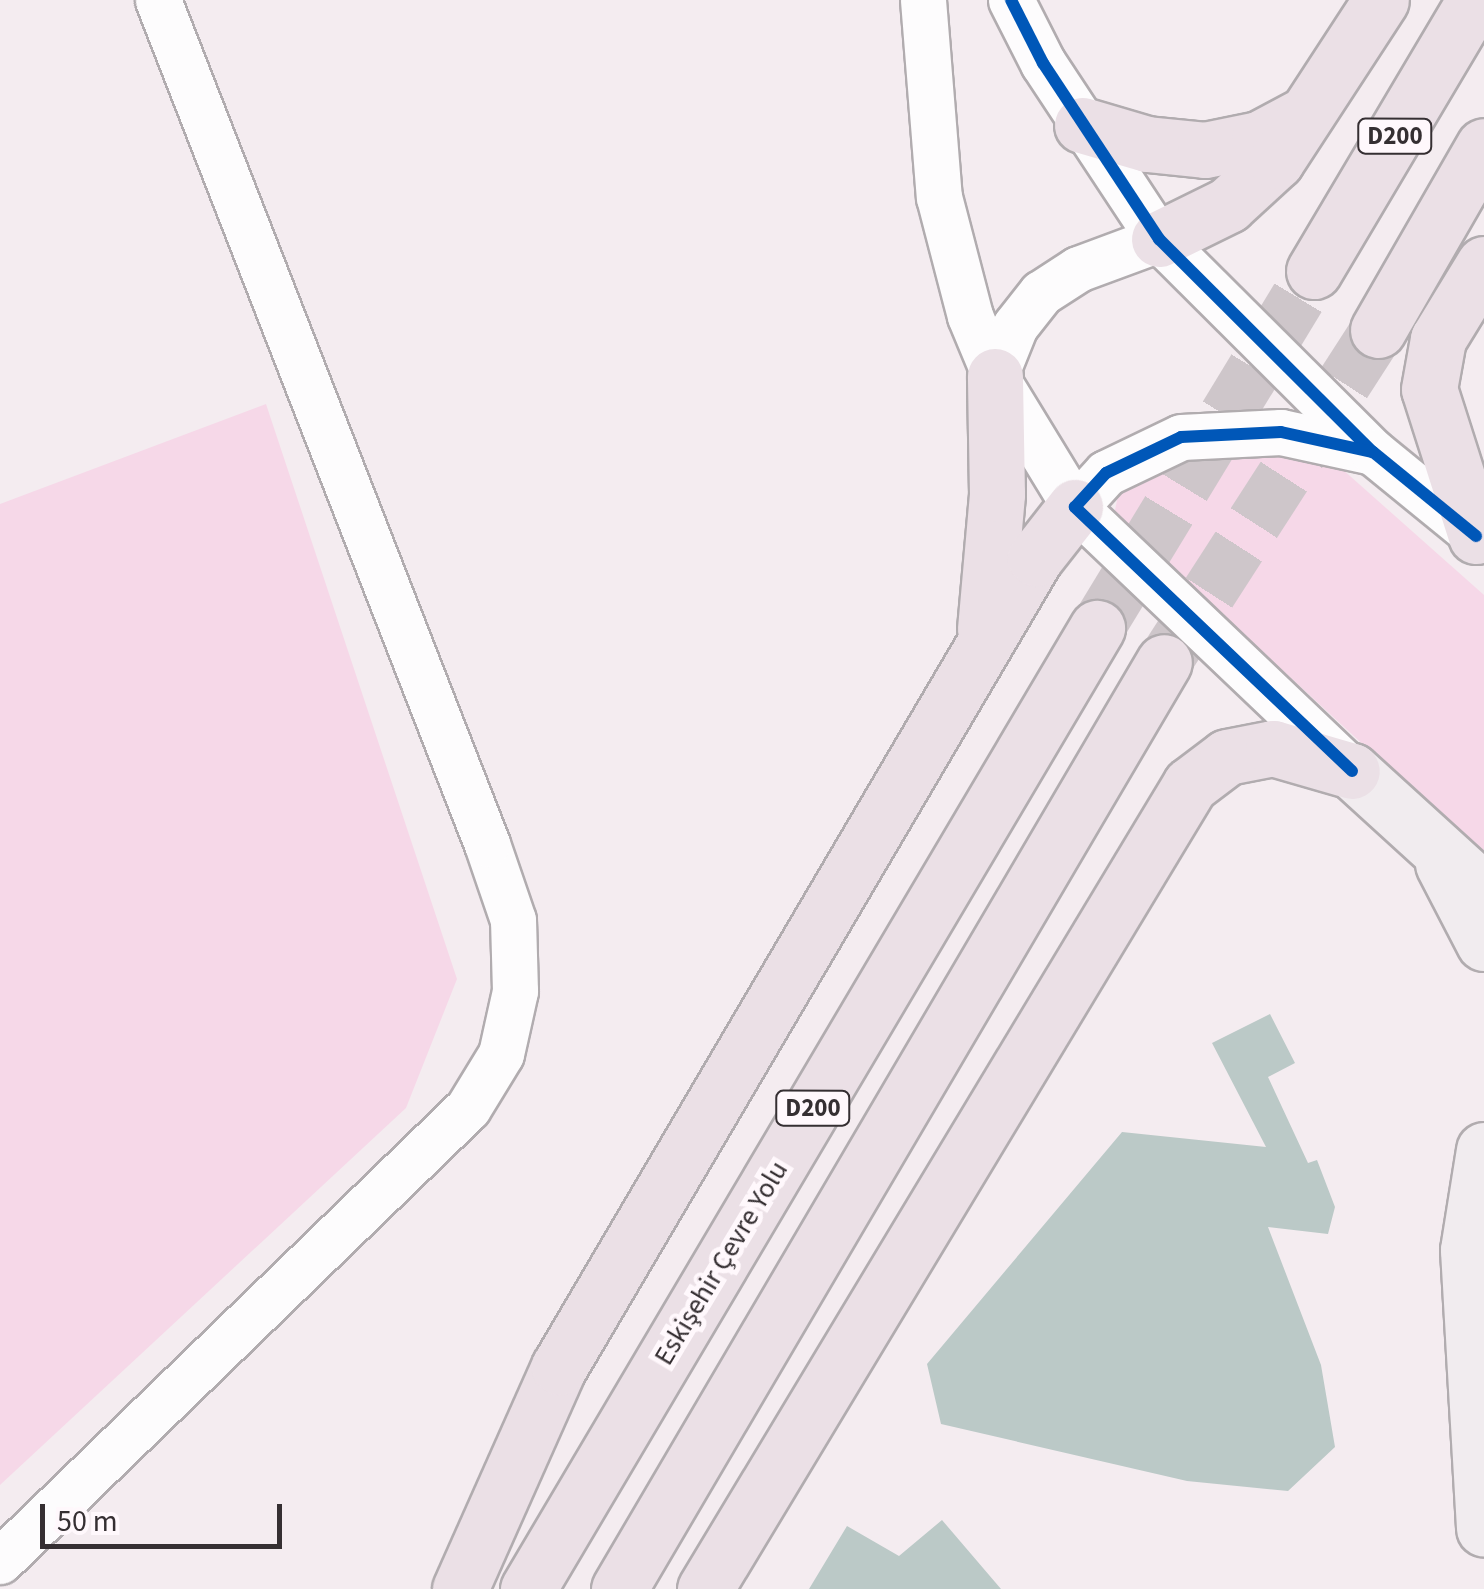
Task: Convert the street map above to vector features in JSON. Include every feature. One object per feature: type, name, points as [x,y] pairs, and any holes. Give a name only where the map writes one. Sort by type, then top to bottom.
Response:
[{"type":"highway","points":[[1160,240],[1228,205],[1276,161],[1381,0]]},
{"type":"highway","name":"D200","points":[[1314,271],[1475,0]]},
{"type":"highway","points":[[1082,125],[1146,144],[1205,150],[1259,140],[1307,114]]},
{"type":"highway","name":"D200","points":[[1378,330],[1484,146]]},
{"type":"highway","points":[[1482,539],[1429,389],[1438,339],[1484,264]]},
{"type":"highway","points":[[981,656],[993,576],[995,376]]},
{"type":"highway","points":[[460,1589],[558,1367],[981,656],[1035,558],[1075,508]]},
{"type":"highway","name":"Eskişehir Çevre Yolu","points":[[528,1589],[1097,628]]},
{"type":"highway","name":"D200","points":[[618,1589],[1164,662]]},
{"type":"highway","points":[[705,1589],[1190,785],[1227,757],[1273,748],[1352,771]]},
{"type":"main road","points":[[1352,771],[1484,891]]},
{"type":"main road","points":[[1422,833],[1467,900],[1484,943]]},
{"type":"main road","points":[[1484,1150],[1468,1250],[1484,1530]]},
{"type":"street","points":[[0,1561],[468,1108],[501,1054],[515,991],[513,920],[487,844],[158,0]]},
{"type":"street","points":[[923,0],[939,197],[970,316],[995,376],[1075,508],[1352,771]]},
{"type":"street","points":[[1011,0],[1082,125],[1160,240],[1373,452],[1482,539]]},
{"type":"street","points":[[995,376],[1015,326],[1041,293],[1078,269],[1160,240]]},
{"type":"street","points":[[1075,508],[1106,473],[1181,437],[1281,432],[1373,452]]},
{"type":"shaded area","points":[[266,404],[457,979],[406,1108],[0,1485],[0,504]]},
{"type":"shaded area","points":[[1251,450],[1332,460],[1484,595],[1484,856],[1114,515],[1121,481],[1167,461]]},
{"type":"building","points":[[1270,1014],[1295,1063],[1268,1077],[1308,1163],[1317,1160],[1335,1207],[1328,1234],[1268,1227],[1321,1365],[1335,1447],[1288,1491],[1187,1481],[941,1424],[927,1364],[1122,1132],[1266,1147],[1212,1043]]},
{"type":"building","points":[[942,1520],[1001,1589],[809,1589],[847,1526],[899,1556]]},
{"type":"tunnel","points":[[1097,628],[1314,271]]},
{"type":"tunnel","points":[[1164,662],[1378,330]]},
{"type":"cycle path","points":[[1011,0],[1043,63],[1159,239],[1373,452]]},
{"type":"cycle path","points":[[1352,771],[1075,507],[1106,473],[1181,437],[1281,432],[1373,452],[1476,536]]}]
